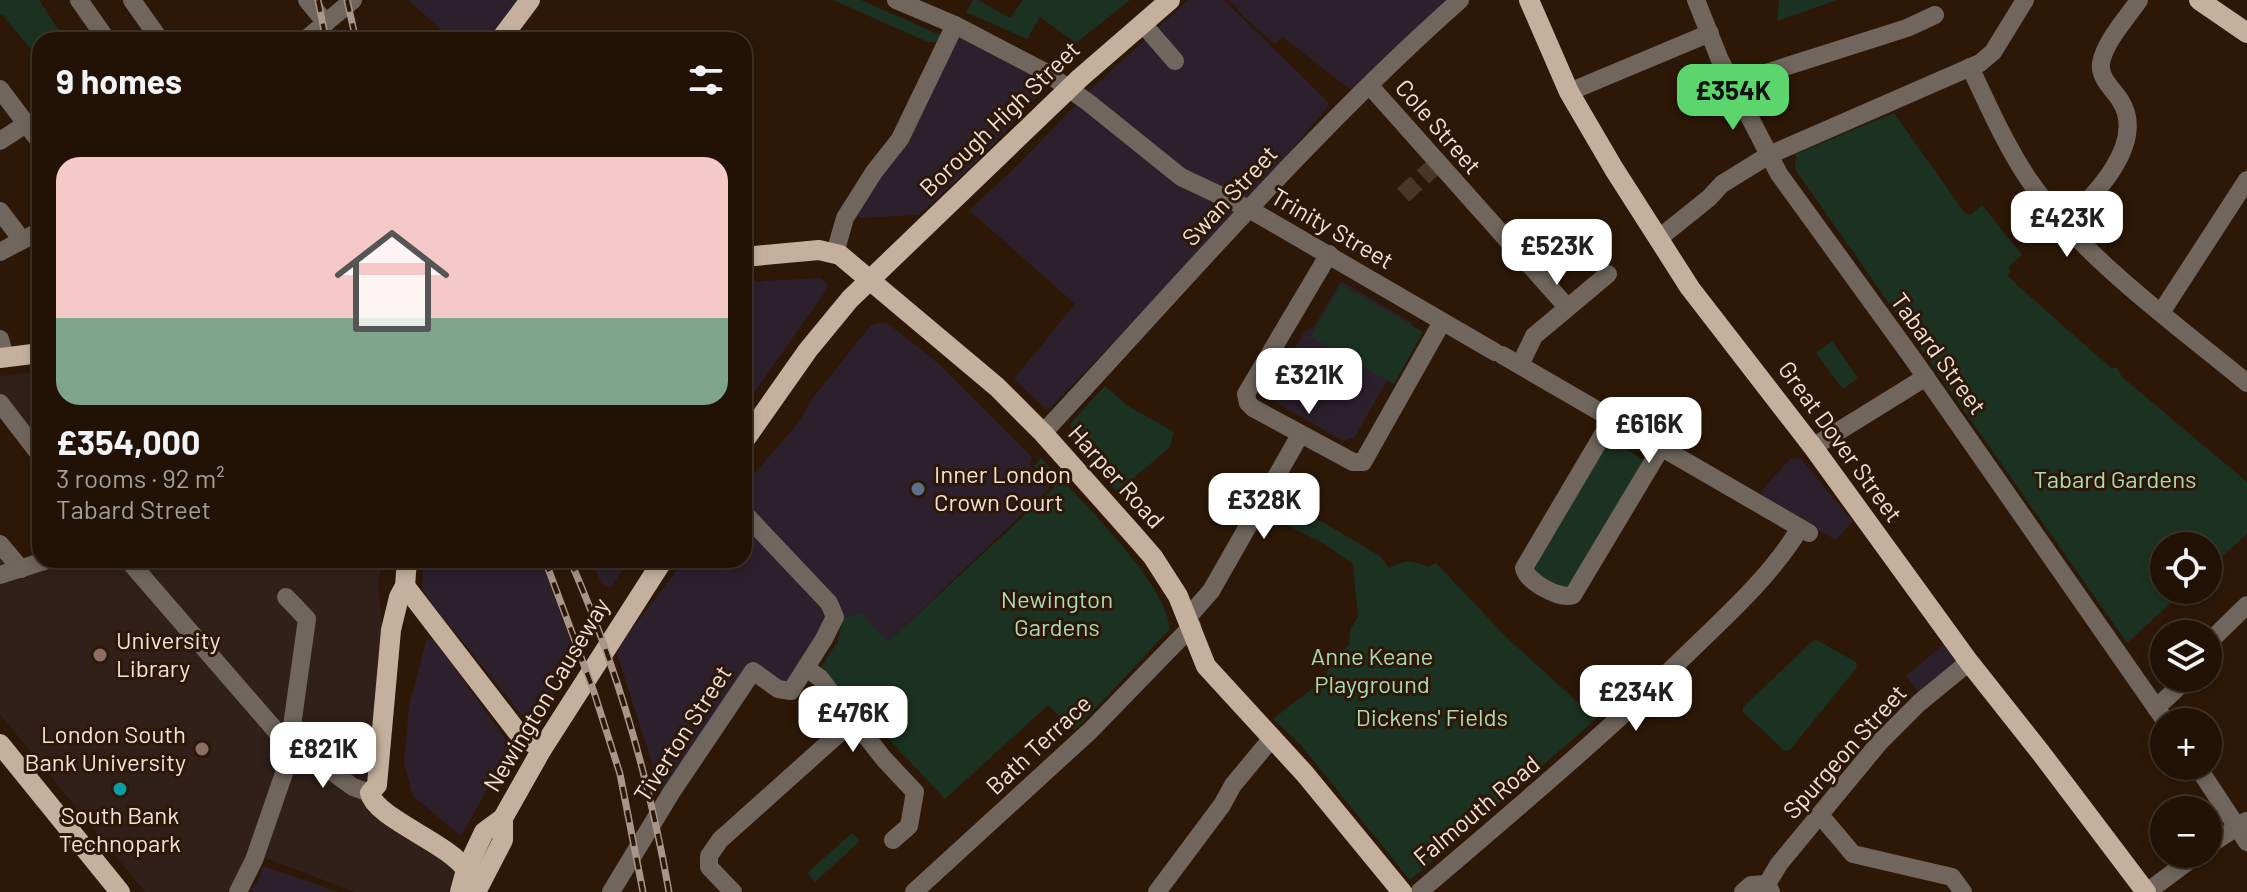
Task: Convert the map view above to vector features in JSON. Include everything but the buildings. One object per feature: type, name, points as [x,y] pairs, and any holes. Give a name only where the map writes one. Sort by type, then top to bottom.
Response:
[{"type":"main road","points":[[506,32],[530,0]]},
{"type":"main road","name":"Borough High Street","points":[[870,279],[1069,88],[1170,0]]},
{"type":"main road","name":"Great Dover Street","points":[[1529,0],[1569,92],[1690,288],[1813,447],[1969,662],[2146,892]]},
{"type":"main road","points":[[2199,0],[2247,33]]},
{"type":"main road","points":[[752,256],[819,250],[835,253]]},
{"type":"main road","name":"Harper Road","points":[[835,253],[997,387],[1043,433],[1153,557],[1170,581],[1190,622],[1206,666],[1325,797],[1402,892]]},
{"type":"main road","points":[[752,430],[822,332],[870,279]]},
{"type":"main road","points":[[2,351],[32,353]]},
{"type":"main road","points":[[406,568],[405,586],[391,630],[377,785],[370,793],[372,801],[381,809],[450,853],[466,870]]},
{"type":"main road","name":"Newington Causeway","points":[[460,892],[466,870],[484,832],[503,818],[542,749],[658,568]]},
{"type":"main road","points":[[405,586],[519,734],[542,749]]},
{"type":"main road","points":[[0,744],[120,892]]},
{"type":"main road","name":"Newington Causeway","points":[[476,892],[503,840],[503,818]]},
{"type":"street","points":[[79,0],[101,32]]},
{"type":"street","points":[[132,0],[154,32]]},
{"type":"street","points":[[307,0],[326,23]]},
{"type":"street","points":[[315,32],[353,0]]},
{"type":"street","name":"Trinity Street","points":[[896,0],[955,25],[1037,67],[1069,88],[1181,177],[1249,209],[1329,254],[1804,530]]},
{"type":"street","name":"Swan Street","points":[[1043,433],[1344,110],[1460,0]]},
{"type":"street","name":"Tabard Street","points":[[1696,0],[1735,89],[1791,192],[1926,377],[2156,708]]},
{"type":"street","points":[[1658,239],[1722,184],[1769,155],[1989,56],[2025,0]]},
{"type":"street","points":[[2064,225],[2107,178],[2127,137],[2127,114],[2103,77],[2101,67],[2107,49],[2139,0]]},
{"type":"street","points":[[1735,89],[1753,77],[1907,28],[1935,15]]},
{"type":"street","points":[[1142,23],[1175,61]]},
{"type":"street","points":[[835,253],[845,218],[874,172],[900,139],[955,25]]},
{"type":"street","points":[[1569,92],[1710,33]]},
{"type":"street","points":[[1970,67],[2024,172],[2064,225],[2092,254],[2247,383]]},
{"type":"street","name":"Cole Street","points":[[1370,86],[1567,307]]},
{"type":"street","points":[[0,89],[32,132]]},
{"type":"street","points":[[0,141],[26,124]]},
{"type":"street","points":[[2162,311],[2247,180]]},
{"type":"street","points":[[0,211],[22,240]]},
{"type":"street","points":[[0,252],[32,235]]},
{"type":"street","points":[[1329,254],[1246,394],[1253,408],[1353,462],[1365,460],[1442,322]]},
{"type":"street","points":[[1520,365],[1534,336],[1608,274]]},
{"type":"street","points":[[1813,447],[1926,377]]},
{"type":"street","points":[[0,403],[32,445]]},
{"type":"street","points":[[1612,419],[1524,568],[1528,577],[1562,597],[1573,595],[1661,448]]},
{"type":"street","name":"Bath Terrace","points":[[914,892],[1090,731],[1190,622],[1300,435]]},
{"type":"street","name":"Tiverton Street","points":[[611,892],[671,793],[753,671],[778,689],[791,691],[835,617],[829,603],[752,521]]},
{"type":"street","name":"Falmouth Road","points":[[1419,892],[1623,717],[1747,596],[1804,530]]},
{"type":"street","points":[[0,544],[21,569]]},
{"type":"street","points":[[0,575],[32,565]]},
{"type":"street","points":[[135,568],[276,731],[353,787],[370,793]]},
{"type":"street","points":[[238,892],[254,860],[292,750],[307,619],[286,597]]},
{"type":"street","points":[[2222,629],[2247,605]]},
{"type":"street","name":"Spurgeon Street","points":[[1769,888],[1779,864],[1879,743],[1919,703],[1969,662]]},
{"type":"street","points":[[806,668],[820,678],[884,759],[915,792],[909,826],[893,840]]},
{"type":"street","points":[[733,892],[709,867],[709,856],[720,840],[854,720]]},
{"type":"street","points":[[1157,892],[1222,805],[1233,785],[1272,738]]},
{"type":"street","points":[[2207,780],[2244,829],[2222,839]]},
{"type":"street","points":[[1820,815],[1853,854],[1952,877],[1963,892]]},
{"type":"street","points":[[2146,892],[2179,868]]},
{"type":"street","points":[[1743,892],[1751,885],[1769,888]]},
{"type":"shaded area","points":[[408,0],[523,0],[497,32],[444,32]]},
{"type":"shaded area","points":[[1188,0],[1224,0],[1330,104],[1229,225],[1046,409],[1014,379],[1075,304],[969,210],[1016,167],[1087,93]]},
{"type":"shaded area","points":[[1230,0],[1459,0],[1362,88],[1348,88],[1283,37],[1275,44]]},
{"type":"shaded area","points":[[962,38],[1022,68],[1043,82],[1044,89],[982,157],[919,215],[859,218],[856,207],[950,42]]},
{"type":"shaded area","points":[[821,278],[829,286],[752,396],[752,282]]},
{"type":"shaded area","points":[[1341,281],[1412,323],[1386,368],[1389,377],[1354,438],[1343,441],[1272,400],[1270,390],[1305,331],[1314,327]]},
{"type":"shaded area","points":[[886,322],[939,364],[1032,457],[1030,466],[1050,487],[887,643],[843,618],[791,682],[780,684],[758,669],[662,794],[617,654],[620,644],[679,568],[752,568],[752,477],[799,422],[812,399],[871,325]]},
{"type":"shaded area","points":[[32,372],[32,441],[0,401],[0,376]]},
{"type":"shaded area","points":[[1800,458],[1853,521],[1836,540],[1761,498],[1763,489],[1790,459]]},
{"type":"shaded area","name":"London South Bank University","points":[[0,544],[16,563],[32,562],[32,568],[381,568],[378,584],[383,638],[371,793],[453,868],[449,892],[355,892],[247,851],[242,869],[227,892],[145,892],[0,714]]},
{"type":"shaded area","points":[[423,568],[545,568],[577,661],[529,724],[428,599],[422,588]]},
{"type":"shaded area","points":[[594,568],[624,568],[610,588],[601,583]]},
{"type":"shaded area","points":[[433,637],[511,747],[461,836],[413,796],[404,763],[409,707],[426,641]]},
{"type":"shaded area","points":[[1944,644],[1959,665],[1922,696],[1906,676]]},
{"type":"shaded area","points":[[263,866],[339,892],[250,892]]},
{"type":"green space","points":[[0,0],[39,0],[60,32],[32,32],[32,51],[0,15]]},
{"type":"green space","points":[[833,0],[861,0],[942,36],[938,42],[928,42]]},
{"type":"green space","points":[[973,0],[1010,18],[1023,0],[1130,0],[1076,43],[1040,17],[1027,39],[966,12]]},
{"type":"green space","points":[[1779,0],[1837,0],[1777,21]]},
{"type":"green space","name":"Tabard Gardens","points":[[1894,113],[1964,212],[1970,215],[1982,205],[2022,255],[2008,267],[2011,272],[2007,275],[2111,368],[2117,368],[2122,377],[2247,482],[2247,534],[2222,556],[2222,532],[2150,532],[2150,604],[2170,604],[2127,643],[1795,169],[1796,154]]},
{"type":"green space","points":[[1341,285],[1423,332],[1394,384],[1311,337]]},
{"type":"green space","points":[[1832,341],[1858,378],[1843,389],[1816,353]]},
{"type":"green space","points":[[1105,386],[1128,406],[1174,432],[1169,448],[1117,492],[1073,440],[1071,423]]},
{"type":"green space","points":[[1610,439],[1644,460],[1568,590],[1529,572]]},
{"type":"green space","name":"Newington Gardens","points":[[1041,458],[1138,566],[1166,612],[1169,630],[1075,730],[1048,705],[945,799],[821,667],[838,641],[843,618],[861,613],[888,642],[1055,487],[1034,466]]},
{"type":"green space","name":"Dickens' Fields","points":[[1280,497],[1380,556],[1389,568],[1404,562],[1428,567],[1436,563],[1505,636],[1596,719],[1410,880],[1300,744],[1273,719],[1322,681],[1334,659],[1349,645],[1350,630],[1358,617],[1353,564],[1323,543],[1269,517]]},
{"type":"green space","points":[[1815,639],[1856,662],[1857,667],[1790,750],[1785,751],[1743,712],[1743,707]]},
{"type":"green space","points":[[852,833],[860,841],[815,882],[807,873]]},
{"type":"tunnel","points":[[1403,195],[1438,163]]},
{"type":"railway","points":[[318,0],[324,32]]},
{"type":"railway","points":[[347,0],[354,32]]},
{"type":"railway","points":[[548,568],[594,692],[620,774],[643,892]]},
{"type":"railway","points":[[573,568],[630,723],[652,807],[669,892]]},
{"type":"place","name":"Inner London Crown Court","points":[[918,489]]},
{"type":"place","name":"University Library","points":[[100,655]]},
{"type":"place","name":"London South Bank University","points":[[202,749]]},
{"type":"place","name":"South Bank Technopark","points":[[120,789]]},
{"type":"park label","name":"Anne Keane Playground","points":[[1372,671]]}]
